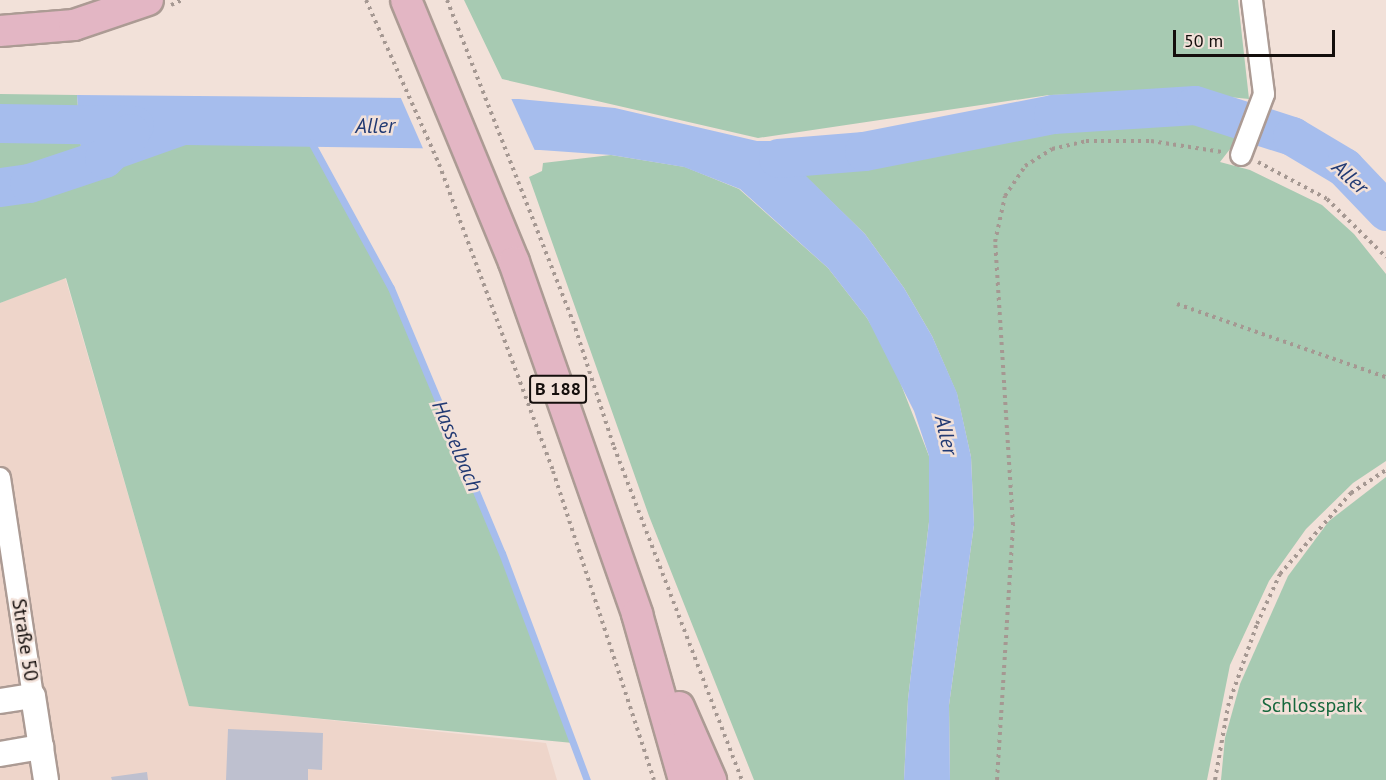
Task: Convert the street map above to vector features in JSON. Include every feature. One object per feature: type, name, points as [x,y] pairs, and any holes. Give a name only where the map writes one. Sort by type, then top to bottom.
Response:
[{"type":"main road","points":[[0,31],[74,26],[148,0]]},
{"type":"main road","points":[[392,0],[421,36]]},
{"type":"main road","name":"B 188","points":[[406,0],[477,165],[637,614],[684,780]]},
{"type":"main road","name":"B 188","points":[[637,614],[711,780]]},
{"type":"street","points":[[1241,155],[1264,94],[1252,0]]},
{"type":"street","name":"Straße 50","points":[[0,478],[33,696]]},
{"type":"street","points":[[0,701],[33,696],[46,780]]},
{"type":"street","points":[[0,754],[41,747]]},
{"type":"path","points":[[366,0],[439,165],[553,471],[654,780]]},
{"type":"path","points":[[447,0],[573,321],[614,447],[742,780]]},
{"type":"path","points":[[998,780],[1013,525],[995,242],[1005,196],[1025,166],[1052,149],[1086,141],[1151,141],[1241,155],[1328,199],[1386,257]]},
{"type":"path","points":[[1177,304],[1386,377]]},
{"type":"path","points":[[1215,780],[1228,706],[1257,624],[1280,574],[1351,493],[1386,470]]},
{"type":"shaded area","points":[[65,277],[189,705],[546,743],[557,780],[0,780],[0,303]]},
{"type":"green space","points":[[464,0],[1238,0],[1249,99],[1178,92],[1049,95],[758,138],[502,79]]},
{"type":"green space","points":[[0,94],[77,95],[81,147],[104,158],[301,124],[391,288],[502,553],[573,743],[189,706],[66,278],[0,303]]},
{"type":"green space","points":[[1198,114],[1243,124],[1237,140],[1220,162],[1250,170],[1322,205],[1354,234],[1386,274],[1386,461],[1353,483],[1306,529],[1269,581],[1230,665],[1207,780],[950,780],[949,705],[974,525],[971,457],[957,394],[932,336],[904,288],[865,234],[801,172],[839,159],[1000,133]]},
{"type":"green space","points":[[611,155],[685,167],[739,189],[828,268],[867,318],[891,359],[929,456],[929,522],[908,699],[904,780],[754,780],[649,516],[529,177],[542,171],[543,163]]},
{"type":"green space","name":"Schlosspark","points":[[1386,477],[1386,780],[1221,780],[1225,738],[1240,684],[1288,576],[1329,521]]},
{"type":"water","points":[[77,95],[519,99],[615,108],[757,141],[827,141],[831,163],[802,172],[865,234],[904,288],[932,336],[957,393],[971,457],[974,525],[949,705],[950,780],[904,780],[908,699],[929,522],[929,456],[914,411],[867,318],[828,268],[740,189],[684,167],[611,155],[540,150],[186,145],[93,178],[81,148]]},
{"type":"pier","points":[[400,96],[510,96],[536,153],[425,153]]},
{"type":"building","points":[[228,729],[323,733],[322,770],[308,769],[308,780],[226,780]]},
{"type":"building","points":[[147,772],[148,780],[112,780],[111,777]]},
{"type":"waterway","name":"Aller","points":[[778,158],[864,151],[1053,114],[1195,105],[1292,136],[1344,167],[1386,211]]},
{"type":"waterway","name":"Aller","points":[[0,123],[134,125]]},
{"type":"waterway","points":[[0,187],[29,183],[104,158],[130,133]]},
{"type":"waterway","name":"Hasselbach","points":[[311,142],[391,288],[502,553],[587,780]]}]
